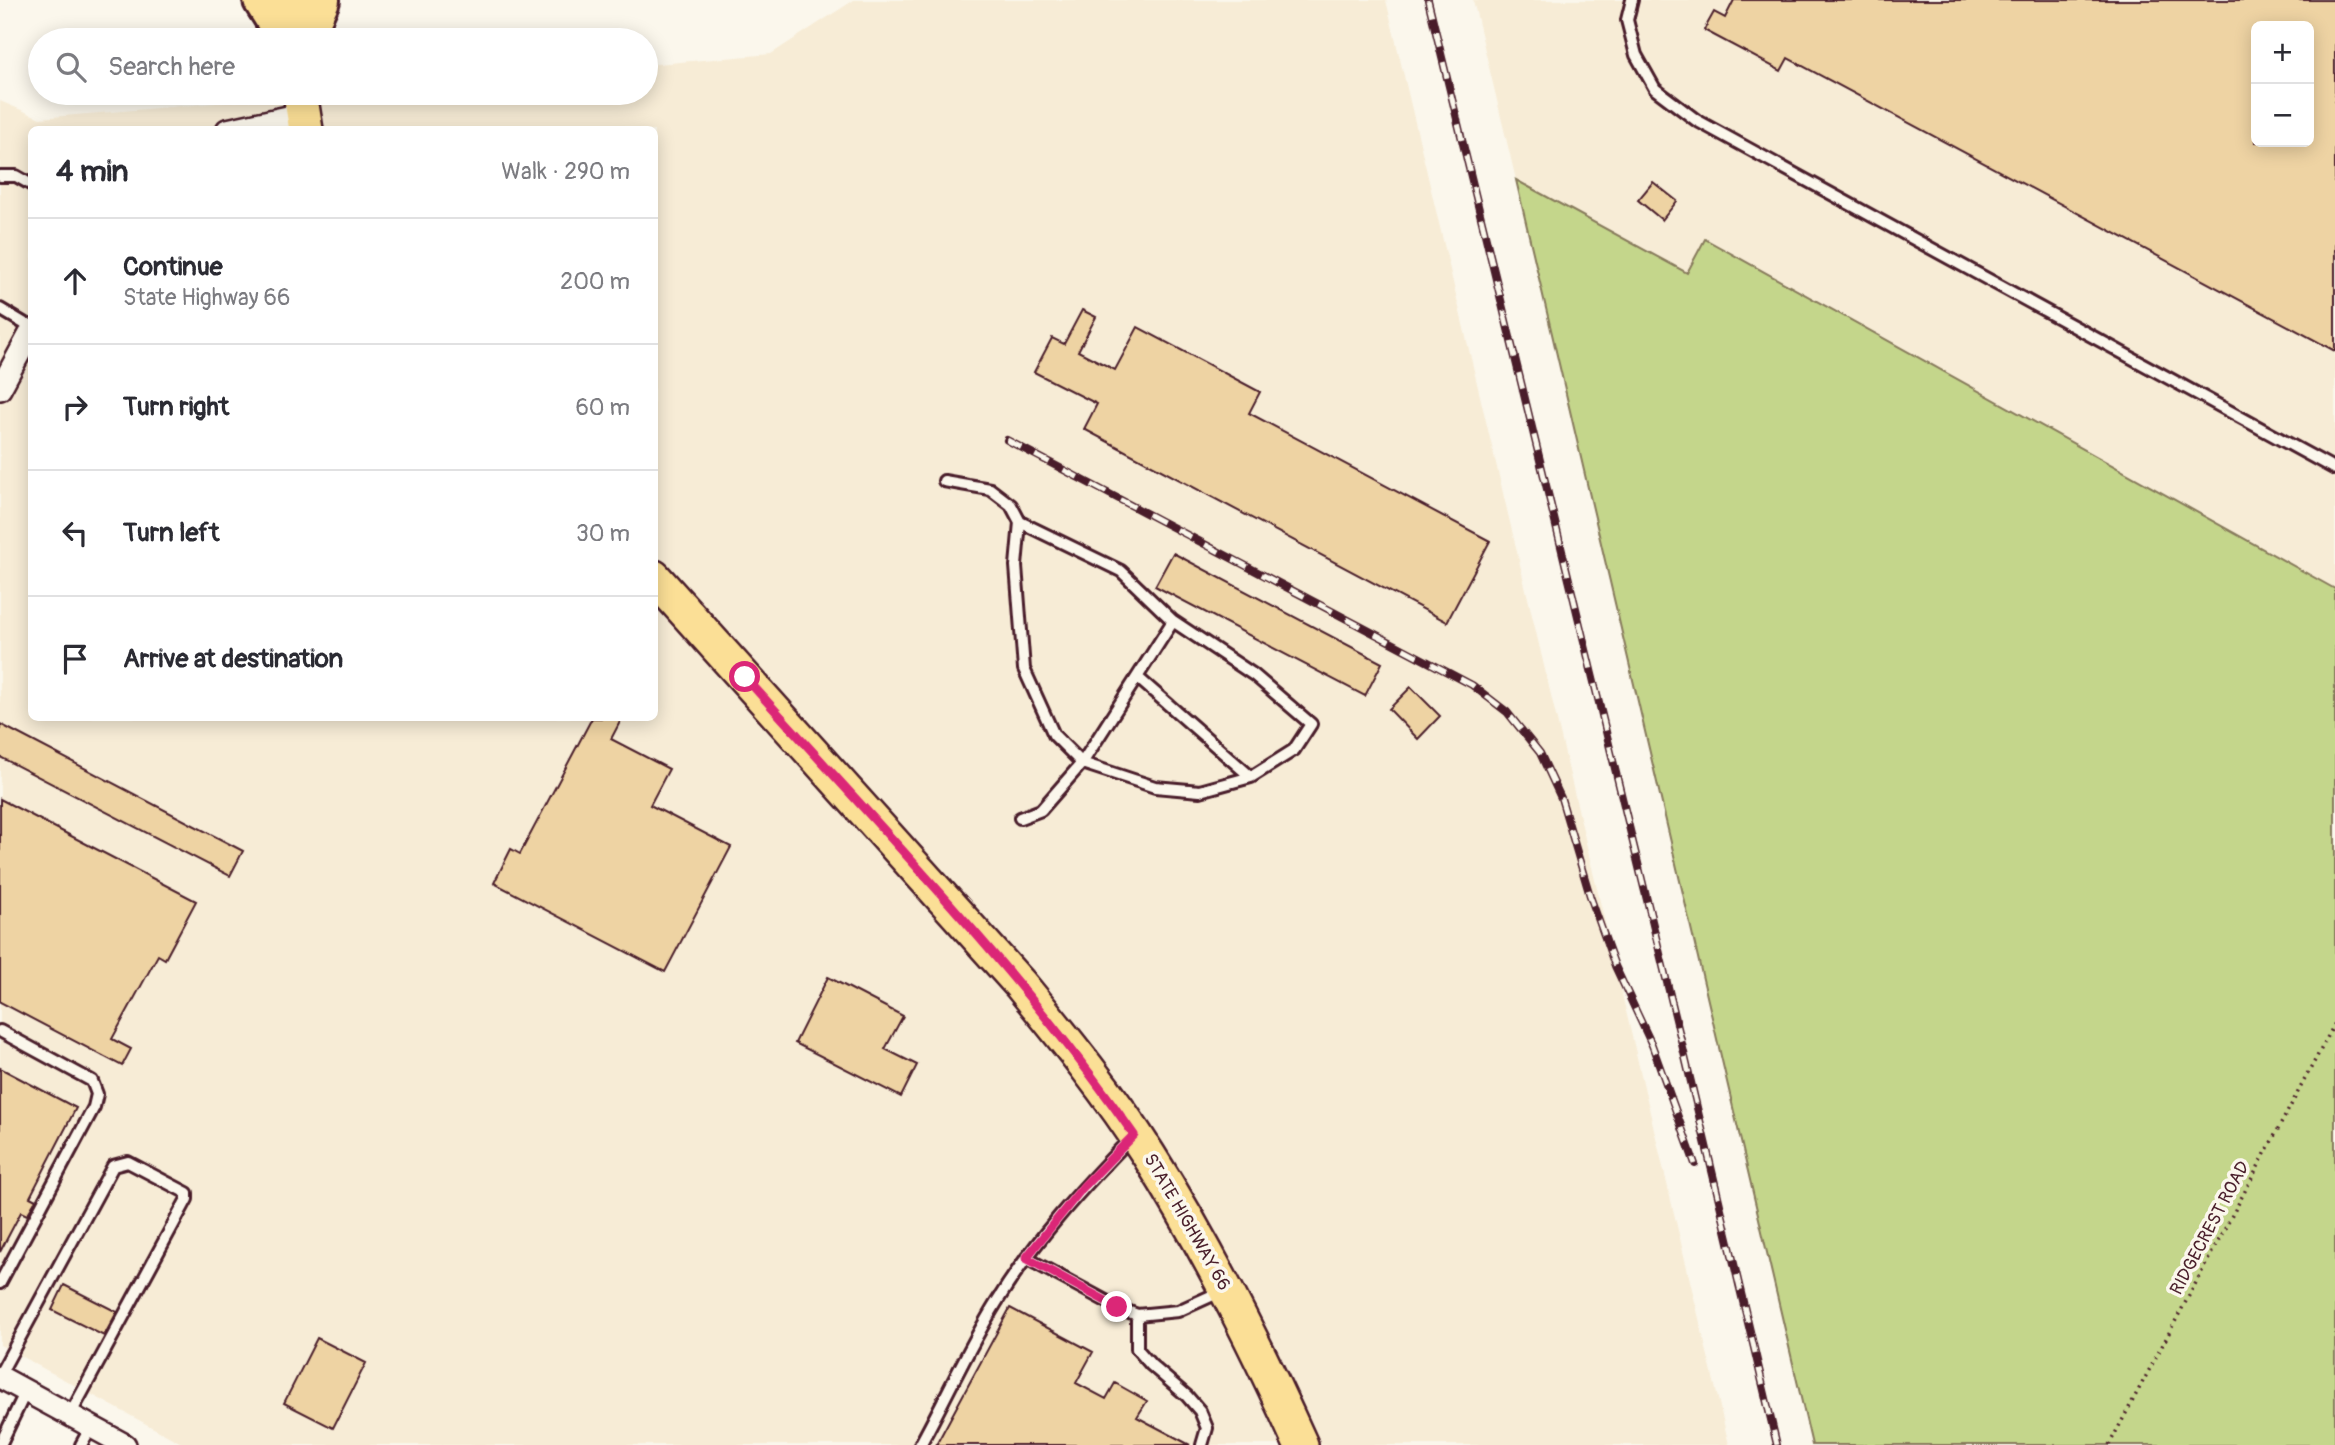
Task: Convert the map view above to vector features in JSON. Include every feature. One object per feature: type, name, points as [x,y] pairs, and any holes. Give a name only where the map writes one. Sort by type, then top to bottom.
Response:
[{"type":"highway","points":[[263,0],[280,28]]},
{"type":"highway","points":[[309,28],[320,0]]},
{"type":"main road","points":[[296,0],[296,28]]},
{"type":"main road","name":"STATE HIGHWAY 66","points":[[658,581],[1020,984],[1070,1046],[1134,1135],[1179,1205],[1226,1289],[1301,1445]]},
{"type":"street","points":[[244,126],[302,112]]},
{"type":"street","points":[[0,389],[28,336]]},
{"type":"street","points":[[0,1376],[70,1415],[86,1436],[125,1445]]},
{"type":"lane","points":[[1632,0],[1627,20],[1636,55],[1655,89],[1696,120],[2335,469]]},
{"type":"lane","points":[[0,176],[16,176],[28,183]]},
{"type":"lane","points":[[0,309],[28,326]]},
{"type":"lane","points":[[944,481],[989,489],[1011,505],[1020,522],[1016,566],[1024,669],[1054,735],[1082,763],[1155,787],[1200,791],[1251,777],[1294,750],[1311,724],[1254,674],[1173,621],[1121,571],[1020,522]]},
{"type":"lane","points":[[1020,818],[1041,810],[1082,763],[1173,621]]},
{"type":"lane","points":[[1137,677],[1251,777]]},
{"type":"lane","points":[[0,1031],[92,1081],[97,1094],[94,1107],[0,1283]]},
{"type":"lane","points":[[920,1445],[996,1303],[1026,1258],[1083,1187],[1134,1135]]},
{"type":"lane","points":[[0,1376],[113,1166],[128,1162],[187,1193],[187,1199],[70,1415]]},
{"type":"lane","points":[[1026,1258],[1137,1315],[1178,1311],[1226,1289]]},
{"type":"lane","points":[[1137,1315],[1137,1349],[1151,1366],[1187,1396],[1200,1411],[1207,1428],[1202,1445]]},
{"type":"lane","points":[[0,1445],[26,1391]]},
{"type":"path","name":"RIDGECREST ROAD","points":[[2109,1445],[2335,1023]]},
{"type":"shaded area","points":[[854,0],[1386,0],[1729,1445],[185,1445],[0,1345],[0,101],[40,118],[192,105],[658,105],[658,64],[771,54]]},
{"type":"shaded area","points":[[1473,0],[2335,0],[2335,589],[1706,239],[1688,273],[1516,180]]},
{"type":"green space","points":[[1516,180],[1687,273],[1705,239],[2335,589],[2335,1445],[1812,1445]]},
{"type":"building","points":[[1734,0],[2335,0],[2335,351],[1788,58],[1781,71],[1704,30],[1714,12],[1725,18]]},
{"type":"building","points":[[1653,182],[1677,201],[1662,220],[1638,200]]},
{"type":"building","points":[[1082,310],[1096,317],[1078,351],[1115,370],[1138,327],[1260,392],[1249,413],[1490,541],[1447,622],[1084,429],[1097,404],[1034,372],[1052,338],[1064,344]]},
{"type":"building","points":[[1173,553],[1382,663],[1365,696],[1155,586]]},
{"type":"building","points":[[1411,687],[1440,716],[1418,739],[1389,709]]},
{"type":"building","points":[[590,721],[620,721],[611,739],[669,769],[650,805],[731,847],[665,972],[494,883],[511,849],[520,854]]},
{"type":"building","points":[[0,724],[243,851],[230,876],[0,757]]},
{"type":"building","points":[[0,799],[196,901],[165,959],[158,955],[112,1039],[131,1049],[122,1066],[0,1002]]},
{"type":"building","points":[[828,977],[903,1016],[885,1049],[917,1065],[901,1097],[795,1043]]},
{"type":"building","points":[[0,1068],[76,1108],[30,1197],[36,1200],[27,1215],[21,1212],[0,1252]]},
{"type":"building","points":[[64,1285],[117,1312],[104,1336],[52,1310]]},
{"type":"building","points":[[1010,1308],[1093,1352],[1076,1383],[1106,1399],[1115,1383],[1147,1401],[1137,1417],[1190,1445],[936,1445]]},
{"type":"building","points":[[317,1338],[366,1363],[333,1428],[284,1403]]},
{"type":"railway","points":[[1428,0],[1777,1445]]},
{"type":"railway","points":[[1007,440],[1472,685],[1507,712],[1540,753],[1561,798],[1590,896],[1615,966],[1652,1045],[1695,1164]]},
{"type":"route","points":[[745,677],[1020,984],[1070,1046],[1134,1135],[1083,1187],[1026,1258],[1117,1307]]}]
